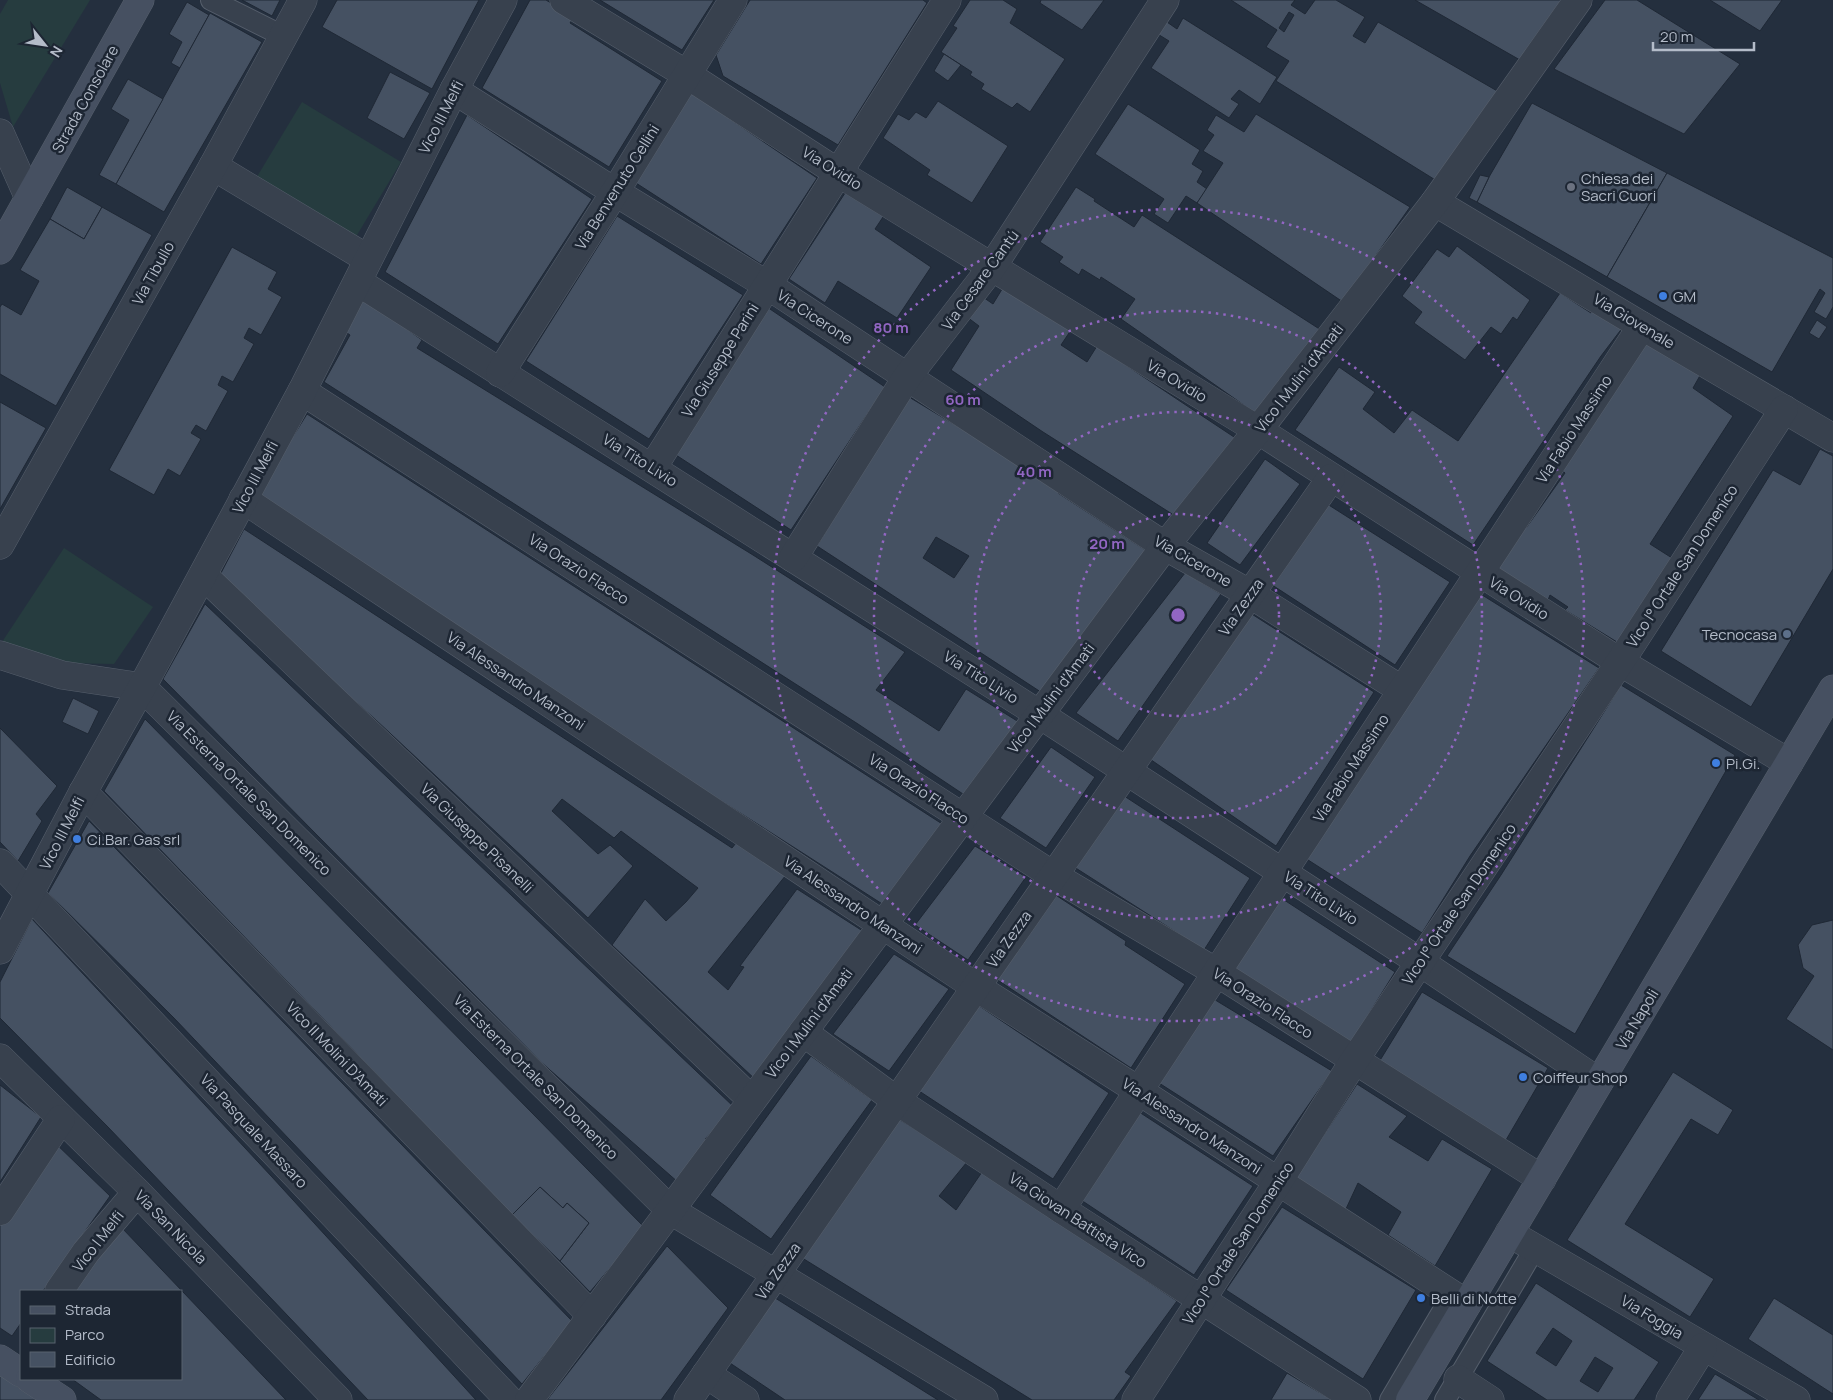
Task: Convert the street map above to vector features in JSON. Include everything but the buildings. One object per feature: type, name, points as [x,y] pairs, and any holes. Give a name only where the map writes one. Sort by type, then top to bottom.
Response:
[{"type":"street","name":"Strada Consolare","points":[[0,250],[140,0]]},
{"type":"street","name":"Via Tibullo","points":[[0,545],[213,166],[303,0]]},
{"type":"street","name":"Vico III Melfi","points":[[0,950],[83,792],[302,391],[454,90],[503,0]]},
{"type":"street","name":"Via Ovidio","points":[[564,0],[686,74],[837,172],[1258,430],[1620,662],[1789,763]]},
{"type":"street","name":"Via Benvenuto Cellini","points":[[500,373],[615,192],[733,0]]},
{"type":"street","name":"Via Giuseppe Parini","points":[[652,467],[947,0]]},
{"type":"street","name":"Via Cesare Cantú","points":[[793,558],[908,377],[992,267],[1165,0]]},
{"type":"street","name":"Vico I Mulini d'Amati","points":[[529,1400],[1165,546],[1258,430],[1435,202],[1578,0]]},
{"type":"street","name":"Via Cicerone","points":[[454,90],[767,285],[1165,546],[1250,594],[1402,690]]},
{"type":"street","points":[[0,133],[29,198]]},
{"type":"street","name":"Via Tito Livio","points":[[213,166],[363,270],[500,373],[652,467],[1039,714],[1420,962],[1599,1082]]},
{"type":"street","name":"Via Giovenale","points":[[1435,202],[1833,438]]},
{"type":"street","name":"Via Fabio Massimo","points":[[1061,1209],[1642,326]]},
{"type":"street","name":"Via Orazio Flacco","points":[[302,391],[1054,876],[1216,972],[1542,1179]]},
{"type":"street","name":"Vico I° Ortale San Domenico","points":[[1136,1400],[1278,1182],[1354,1061],[1620,662],[1784,409]]},
{"type":"street","name":"Via Zezza","points":[[688,1400],[1331,478]]},
{"type":"street","name":"Via Alessandro Manzoni","points":[[243,500],[976,987],[1460,1300]]},
{"type":"street","name":"Via Giuseppe Pisanelli","points":[[203,575],[752,1100]]},
{"type":"street","points":[[0,655],[62,675],[142,687]]},
{"type":"street","name":"Via Esterna Ortale San Domenico","points":[[142,687],[670,1210],[984,1400]]},
{"type":"street","name":"Via Napoli","points":[[1410,1400],[1460,1300],[1509,1233],[1542,1179],[1833,689]]},
{"type":"street","name":"Vico II Molini D'Amati","points":[[83,792],[592,1316]]},
{"type":"street","name":"Via Pasquale Massaro","points":[[0,863],[508,1400]]},
{"type":"street","name":"Via Giovan Battista Vico","points":[[803,1032],[897,1101],[1357,1400]]},
{"type":"street","name":"Via San Nicola","points":[[0,1058],[138,1192],[338,1400]]},
{"type":"street","points":[[0,1211],[61,1118]]},
{"type":"street","name":"Vico I Melfi","points":[[61,1290],[86,1252],[138,1192]]},
{"type":"street","name":"Via Foggia","points":[[1509,1233],[1796,1400]]},
{"type":"street","points":[[1670,1400],[1703,1347]]},
{"type":"street","points":[[0,1359],[20,1372]]},
{"type":"street","points":[[706,1374],[745,1400]]},
{"type":"street","points":[[32,1380],[62,1400]]},
{"type":"street","points":[[1451,1390],[1490,1400]]},
{"type":"lane","points":[[211,0],[283,36]]},
{"type":"lane","points":[[1451,1390],[1535,1248]]},
{"type":"lane","name":"Via Napoli","points":[[1390,1400],[1460,1300]]},
{"type":"green space","points":[[8,0],[90,0],[13,127],[0,83],[0,14]]},
{"type":"green space","points":[[302,102],[401,162],[354,240],[255,180]]},
{"type":"green space","points":[[64,548],[153,607],[114,664],[66,663],[2,642]]},
{"type":"place","name":"Chiesa dei Sacri Cuori","points":[[1571,187]]},
{"type":"place","name":"GM","points":[[1663,296]]},
{"type":"place","name":"Tecnocasa","points":[[1787,634]]},
{"type":"place","name":"Pi.Gi.","points":[[1716,763]]},
{"type":"place","name":"Ci.Bar. Gas srl","points":[[77,839]]},
{"type":"place","name":"Coiffeur Shop","points":[[1523,1077]]},
{"type":"place","name":"Belli di Notte","points":[[1421,1298]]}]
